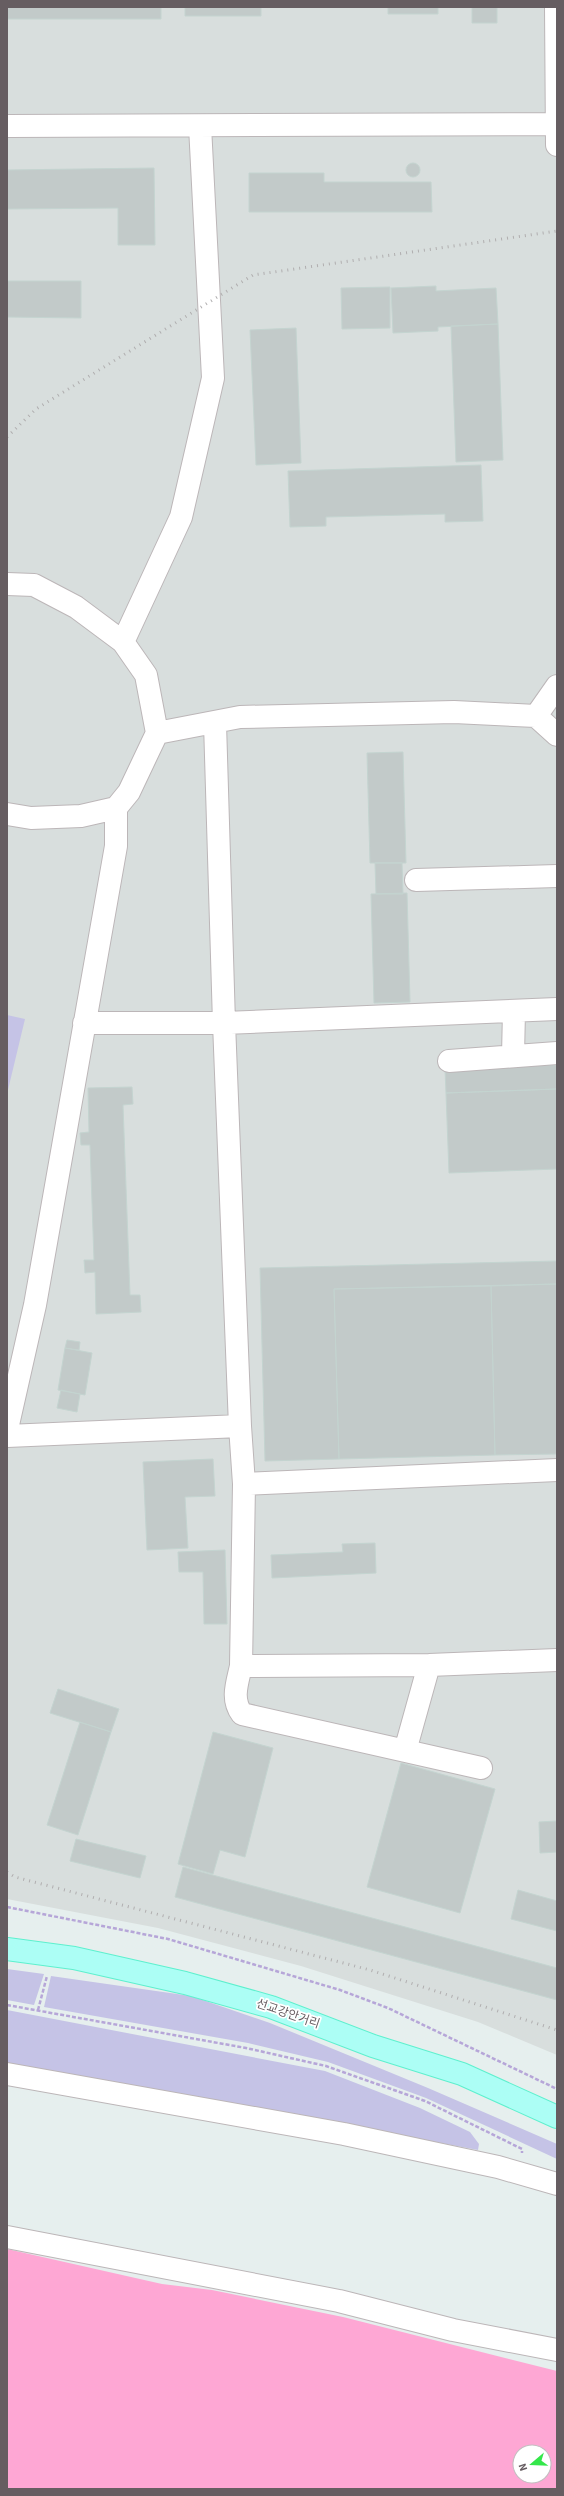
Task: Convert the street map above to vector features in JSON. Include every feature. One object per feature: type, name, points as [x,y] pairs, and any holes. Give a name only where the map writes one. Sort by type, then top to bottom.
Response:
[{"type":"main road","name":"선교강안거리","points":[[7,1949],[82,1960],[185,1984],[271,2007],[373,2046],[462,2074],[557,2117]]},
{"type":"lane","points":[[556,7],[557,144]]},
{"type":"lane","points":[[7,126],[557,124]]},
{"type":"lane","points":[[123,642],[181,517],[213,378],[200,126]]},
{"type":"lane","points":[[7,584],[34,585],[76,607],[123,642],[146,675],[157,733],[129,792],[116,808],[80,816],[31,818],[7,814]]},
{"type":"lane","points":[[536,716],[557,686]]},
{"type":"lane","points":[[157,733],[240,717],[454,712],[536,716],[557,735]]},
{"type":"lane","points":[[215,723],[224,1023],[240,1426],[244,1484],[241,1666],[235,1704],[242,1714],[481,1768]]},
{"type":"lane","points":[[7,1428],[34,1305],[116,846],[116,808]]},
{"type":"lane","points":[[416,880],[557,876]]},
{"type":"lane","points":[[84,1023],[224,1023],[557,1009]]},
{"type":"lane","points":[[513,1056],[514,1011]]},
{"type":"lane","points":[[450,1061],[557,1053]]},
{"type":"lane","points":[[7,1436],[240,1426]]},
{"type":"lane","points":[[244,1484],[557,1470]]},
{"type":"lane","points":[[241,1666],[429,1665],[557,1660]]},
{"type":"lane","points":[[405,1751],[429,1665]]},
{"type":"lane","points":[[7,2074],[344,2134],[521,2173],[557,2184]]},
{"type":"lane","points":[[7,2237],[339,2301],[453,2330],[557,2350]]},
{"type":"path","points":[[7,1907],[168,1939],[340,1990],[388,2008],[557,2089]]},
{"type":"path","points":[[38,2010],[49,1968]]},
{"type":"path","points":[[7,2005],[246,2048],[326,2066],[425,2101],[522,2149],[521,2173]]},
{"type":"shaded area","points":[[7,7],[557,7],[557,2055],[478,2022],[301,1966],[158,1928],[7,1899]]},
{"type":"shaded area","points":[[7,1015],[25,1019],[7,1094]]},
{"type":"shaded area","points":[[7,1969],[44,1974],[34,2005],[7,2000]]},
{"type":"shaded area","points":[[51,1976],[191,1996],[270,2023],[428,2088],[557,2144],[557,2159],[426,2098],[328,2062],[248,2043],[44,2007]]},
{"type":"shaded area","points":[[7,2010],[325,2071],[420,2108],[470,2132],[479,2144],[478,2150],[153,2092],[7,2064]]},
{"type":"shaded area","points":[[7,2249],[162,2284],[212,2290],[343,2317],[557,2371],[557,2489],[7,2489]]},
{"type":"building","points":[[7,7],[161,7],[161,19],[7,19]]},
{"type":"building","points":[[185,7],[261,7],[261,16],[185,16]]},
{"type":"building","points":[[388,7],[438,7],[438,14],[388,14]]},
{"type":"building","points":[[472,7],[497,7],[497,23],[472,23]]},
{"type":"building","points":[[413,163],[418,165],[420,170],[418,175],[413,177],[408,175],[406,170],[408,165]]},
{"type":"building","points":[[154,168],[155,245],[118,245],[118,208],[7,209],[7,170]]},
{"type":"building","points":[[249,173],[324,173],[324,182],[431,182],[432,212],[249,212]]},
{"type":"building","points":[[7,281],[81,281],[81,318],[7,317]]},
{"type":"building","points":[[436,286],[436,291],[496,288],[498,324],[438,327],[438,331],[393,333],[391,288]]},
{"type":"building","points":[[390,287],[390,328],[342,329],[341,288]]},
{"type":"building","points":[[498,324],[503,460],[456,462],[451,326]]},
{"type":"building","points":[[296,328],[301,463],[256,465],[250,330]]},
{"type":"building","points":[[481,465],[483,521],[445,522],[445,514],[326,517],[326,526],[290,527],[288,471]]},
{"type":"building","points":[[403,752],[406,863],[370,863],[367,753]]},
{"type":"building","points":[[375,863],[402,863],[403,894],[376,894]]},
{"type":"building","points":[[407,893],[410,1002],[374,1003],[371,894]]},
{"type":"building","points":[[557,1065],[557,1089],[446,1093],[445,1069]]},
{"type":"building","points":[[132,1087],[133,1104],[123,1105],[130,1295],[140,1295],[141,1312],[96,1314],[95,1272],[85,1273],[84,1260],[94,1260],[90,1145],[81,1145],[80,1133],[89,1132],[88,1088]]},
{"type":"building","points":[[557,1089],[557,1169],[449,1173],[446,1093]]},
{"type":"building","points":[[557,1261],[557,1284],[334,1289],[339,1459],[265,1461],[260,1268]]},
{"type":"building","points":[[557,1284],[557,1454],[495,1455],[491,1286]]},
{"type":"building","points":[[491,1286],[495,1455],[339,1459],[334,1289]]},
{"type":"building","points":[[67,1340],[80,1342],[79,1350],[65,1348]]},
{"type":"building","points":[[65,1348],[92,1353],[85,1395],[58,1390]]},
{"type":"building","points":[[61,1390],[80,1394],[77,1412],[57,1408]]},
{"type":"building","points":[[213,1459],[215,1496],[185,1497],[188,1548],[147,1550],[143,1462]]},
{"type":"building","points":[[375,1543],[376,1573],[272,1578],[271,1555],[343,1552],[342,1544]]},
{"type":"building","points":[[225,1550],[227,1624],[204,1624],[203,1572],[179,1572],[178,1552]]},
{"type":"building","points":[[58,1689],[119,1709],[111,1732],[50,1713]]},
{"type":"building","points":[[80,1722],[111,1732],[78,1835],[47,1825]]},
{"type":"building","points":[[213,1732],[273,1748],[245,1857],[220,1850],[213,1874],[178,1864]]},
{"type":"building","points":[[401,1763],[495,1789],[460,1913],[367,1887]]},
{"type":"building","points":[[557,1821],[557,1852],[540,1853],[539,1822]]},
{"type":"building","points":[[76,1839],[146,1856],[140,1878],[70,1861]]},
{"type":"building","points":[[183,1867],[557,1968],[557,2000],[175,1897]]},
{"type":"building","points":[[518,1890],[557,1901],[557,1931],[511,1919]]},
{"type":"railway","points":[[7,437],[36,409],[253,275],[557,231]]},
{"type":"railway","points":[[7,1872],[15,1877],[370,1970],[557,2030]]}]
